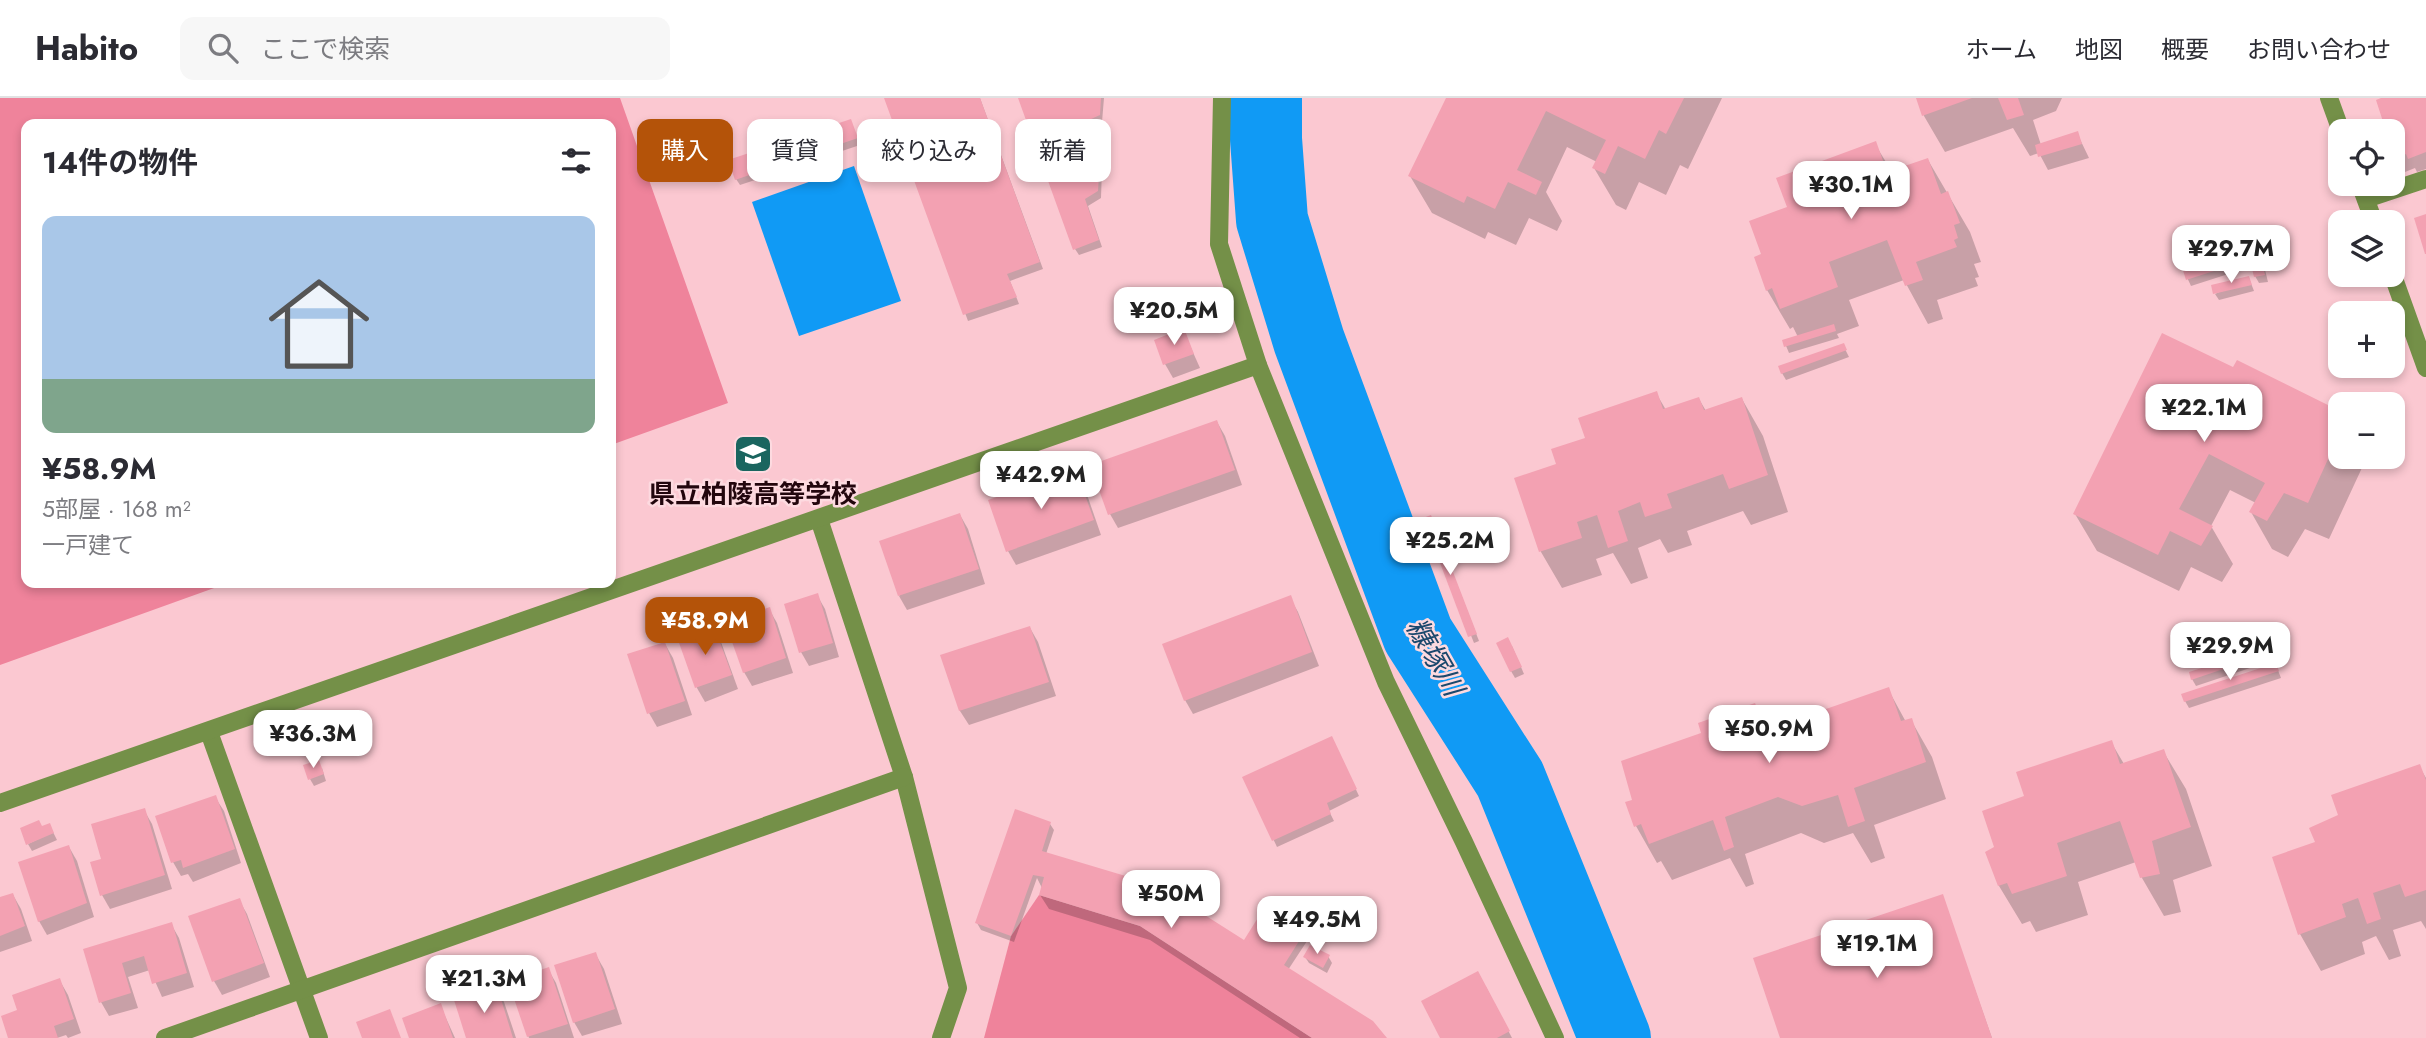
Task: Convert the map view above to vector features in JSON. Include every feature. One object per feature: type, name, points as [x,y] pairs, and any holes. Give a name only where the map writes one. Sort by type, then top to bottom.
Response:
[{"type":"street","points":[[1223,98],[1219,244],[1258,365],[1386,682],[1555,1038]]},
{"type":"street","points":[[2329,98],[2337,119]]},
{"type":"street","points":[[2405,183],[2426,179]]},
{"type":"street","points":[[2397,287],[2426,368]]},
{"type":"street","points":[[0,803],[1258,365]]},
{"type":"street","points":[[819,519],[904,777],[958,988],[941,1038]]},
{"type":"street","points":[[209,732],[319,1038]]},
{"type":"street","points":[[164,1038],[904,777]]},
{"type":"shaded area","points":[[0,98],[620,98],[637,146],[637,182],[650,182],[728,403],[616,443],[616,119],[21,119],[21,588],[214,588],[0,665]]},
{"type":"shaded area","points":[[1039,895],[1140,926],[1312,1038],[984,1038],[1011,936]]},
{"type":"water","points":[[854,166],[857,182],[860,182],[901,301],[799,336],[752,202],[809,182],[843,182],[843,170]]},
{"type":"building","points":[[884,98],[980,98],[988,119],[892,119]]},
{"type":"building","points":[[1018,98],[1101,98],[1100,115],[1091,119],[1026,119]]},
{"type":"building","points":[[1446,98],[1684,98],[1666,134],[1659,130],[1645,159],[1618,146],[1605,174],[1592,168],[1606,140],[1546,111],[1517,170],[1542,182],[1536,195],[1508,182],[1495,209],[1467,196],[1464,203],[1408,176]]},
{"type":"building","points":[[1916,98],[1972,98],[1922,116]]},
{"type":"building","points":[[1998,98],[2018,98],[2024,115],[2007,120]]},
{"type":"building","points":[[2426,98],[2426,152],[2408,159],[2405,154],[2405,119],[2382,119],[2376,100]]},
{"type":"building","points":[[851,119],[857,138],[843,143],[843,122]]},
{"type":"building","points":[[2078,131],[2082,144],[2038,157],[2035,145]]},
{"type":"building","points":[[1876,141],[1887,172],[1928,158],[1941,194],[1948,191],[1960,223],[1954,225],[1958,238],[1954,240],[1957,247],[1916,262],[1923,280],[1905,286],[1887,240],[1829,262],[1838,287],[1780,309],[1772,288],[1766,291],[1754,257],[1761,254],[1749,221],[1787,207],[1776,178]]},
{"type":"building","points":[[747,154],[747,176],[735,180],[733,158]]},
{"type":"building","points":[[1001,155],[1040,262],[1007,274],[1017,297],[963,315],[915,182],[1001,182]]},
{"type":"building","points":[[1048,182],[1099,182],[1098,191],[1085,199],[1099,240],[1073,250]]},
{"type":"building","points":[[2426,214],[2426,254],[2425,254],[2414,218]]},
{"type":"building","points":[[2234,226],[2237,236],[2176,259],[2173,249]]},
{"type":"building","points":[[2256,236],[2265,275],[2254,277],[2245,239]]},
{"type":"building","points":[[2240,246],[2245,261],[2186,280],[2181,264]]},
{"type":"building","points":[[2249,276],[2252,285],[2213,294],[2211,285]]},
{"type":"building","points":[[1834,324],[1836,331],[1784,347],[1782,340]]},
{"type":"building","points":[[1184,328],[1194,354],[1163,365],[1154,340]]},
{"type":"building","points":[[2162,333],[2233,367],[2237,360],[2328,405],[2328,459],[2308,503],[2284,493],[2267,521],[2249,512],[2265,483],[2209,454],[2179,509],[2213,526],[2201,546],[2170,531],[2158,555],[2073,514]]},
{"type":"building","points":[[1844,343],[1847,350],[1781,374],[1778,366]]},
{"type":"building","points":[[1657,391],[1663,409],[1699,397],[1704,410],[1742,397],[1768,475],[1729,489],[1723,474],[1667,494],[1672,508],[1645,517],[1640,502],[1618,511],[1628,541],[1608,548],[1597,515],[1577,522],[1582,538],[1539,552],[1514,478],[1556,464],[1551,449],[1585,438],[1578,418]]},
{"type":"building","points":[[1217,420],[1235,470],[1108,515],[1090,465]]},
{"type":"building","points":[[1076,470],[1094,520],[1006,552],[988,500]]},
{"type":"building","points":[[960,513],[979,569],[898,596],[879,541]]},
{"type":"building","points":[[1431,515],[1477,634],[1468,637],[1423,518]]},
{"type":"building","points":[[818,593],[833,643],[799,653],[784,604]]},
{"type":"building","points":[[1291,595],[1312,652],[1184,701],[1162,644]]},
{"type":"building","points":[[770,607],[786,658],[743,673],[725,622]]},
{"type":"building","points":[[714,626],[732,675],[695,688],[678,640]]},
{"type":"building","points":[[1030,626],[1049,682],[959,711],[940,655]]},
{"type":"building","points":[[1508,637],[1522,667],[1510,672],[1496,643]]},
{"type":"building","points":[[665,642],[685,701],[647,714],[627,654]]},
{"type":"building","points":[[2260,649],[2262,656],[2191,680],[2189,672]]},
{"type":"building","points":[[2276,663],[2279,671],[2184,702],[2181,694]]},
{"type":"building","points":[[1889,687],[1901,721],[1912,718],[1926,762],[1854,788],[1865,821],[1848,827],[1838,795],[1802,806],[1778,797],[1725,817],[1734,847],[1724,851],[1713,820],[1649,844],[1641,824],[1634,827],[1625,802],[1632,800],[1621,761],[1701,733],[1698,723],[1755,703],[1766,730]]},
{"type":"building","points":[[1332,736],[1357,789],[1327,803],[1331,814],[1272,841],[1242,777]]},
{"type":"building","points":[[2112,740],[2120,764],[2164,749],[2191,827],[2152,841],[2160,874],[2140,878],[2120,821],[2057,843],[2067,876],[2012,894],[2007,883],[1998,886],[1985,852],[1994,847],[1982,811],[2024,796],[2016,772]]},
{"type":"building","points":[[319,760],[324,774],[308,780],[303,765]]},
{"type":"building","points":[[2420,764],[2426,780],[2426,890],[2405,897],[2400,884],[2373,893],[2381,919],[2367,924],[2358,898],[2342,904],[2346,917],[2298,935],[2272,857],[2315,842],[2309,828],[2338,815],[2331,795]]},
{"type":"building","points":[[216,795],[235,849],[183,868],[181,860],[171,863],[155,816]]},
{"type":"building","points":[[145,808],[165,875],[100,896],[90,862],[101,859],[91,824]]},
{"type":"building","points":[[1015,809],[1051,822],[1042,851],[1159,886],[1244,940],[1266,905],[1306,930],[1284,965],[1373,1021],[1387,1038],[1312,1038],[1140,926],[1039,895],[1044,877],[1033,875],[1011,936],[975,923]]},
{"type":"building","points":[[39,820],[42,826],[50,823],[54,833],[26,845],[20,828]]},
{"type":"building","points":[[69,845],[87,903],[38,922],[18,862]]},
{"type":"building","points":[[13,893],[25,926],[0,936],[0,897]]},
{"type":"building","points":[[1943,894],[1992,1038],[1780,1038],[1753,958]]},
{"type":"building","points":[[240,898],[264,963],[212,982],[188,916]]},
{"type":"building","points":[[172,922],[187,973],[152,984],[144,956],[122,963],[131,993],[99,1003],[83,949]]},
{"type":"building","points":[[1310,945],[1330,955],[1323,968],[1303,957]]},
{"type":"building","points":[[596,952],[615,1009],[573,1023],[554,965]]},
{"type":"building","points":[[549,967],[568,1024],[527,1037],[508,981]]},
{"type":"building","points":[[1478,971],[1510,1031],[1497,1038],[1440,1038],[1421,1001]]},
{"type":"building","points":[[60,978],[74,1019],[54,1026],[58,1038],[8,1038],[1,1016],[17,1010],[12,995]]},
{"type":"building","points":[[497,986],[513,1038],[466,1038],[454,1000]]},
{"type":"building","points":[[441,1003],[453,1038],[409,1038],[402,1018]]},
{"type":"building","points":[[390,1009],[401,1038],[362,1038],[356,1022]]},
{"type":"waterway","name":"糠塚川","points":[[1266,98],[1272,220],[1309,341],[1418,635],[1510,779],[1615,1038]]},
{"type":"place","name":"県立柏陵高等学校","points":[[753,454]]}]
